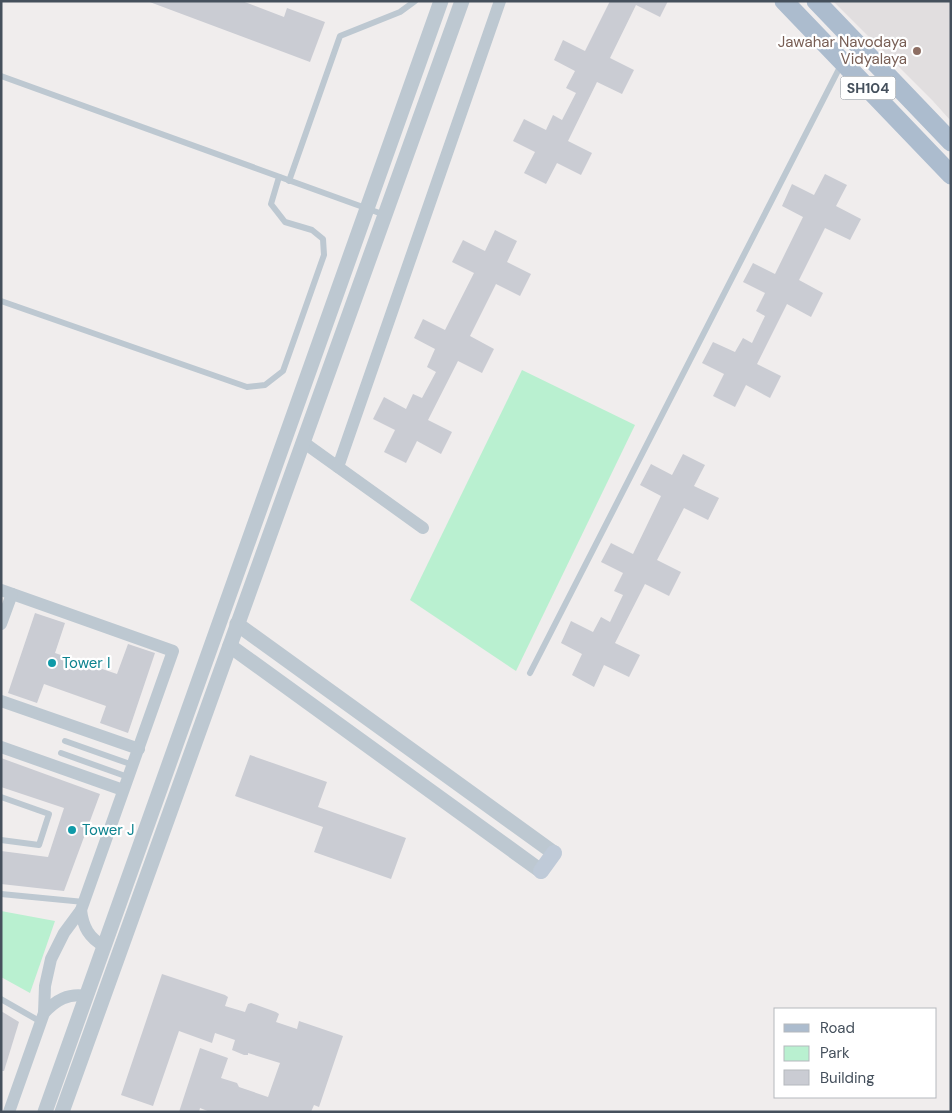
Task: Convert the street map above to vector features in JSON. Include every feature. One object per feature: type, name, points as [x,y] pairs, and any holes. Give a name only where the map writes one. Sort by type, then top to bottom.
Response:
[{"type":"main road","name":"SH104","points":[[784,1],[951,175]]},
{"type":"main road","name":"SH104","points":[[816,1],[951,142]]},
{"type":"main road","points":[[541,871],[554,853]]},
{"type":"street","points":[[45,1112],[441,1]]},
{"type":"street","points":[[62,1112],[462,1]]},
{"type":"street","points":[[338,467],[500,1]]},
{"type":"street","points":[[303,442],[422,528]]},
{"type":"street","points":[[1,624],[7,592],[173,651],[82,906],[64,933],[52,958],[45,986],[43,1018]]},
{"type":"street","points":[[237,624],[554,853]]},
{"type":"street","points":[[230,646],[541,871]]},
{"type":"street","points":[[1,701],[139,749]]},
{"type":"street","points":[[1,747],[123,790]]},
{"type":"street","points":[[82,906],[83,924],[94,939],[104,946]]},
{"type":"street","points":[[9,1112],[43,1018],[50,1007],[68,995],[86,996]]},
{"type":"lane","points":[[289,181],[340,36],[400,12],[415,1]]},
{"type":"lane","points":[[530,673],[842,62]]},
{"type":"lane","points":[[1,76],[385,215]]},
{"type":"lane","points":[[1,301],[247,387],[265,385],[283,370],[324,255],[323,239],[312,230],[285,222],[270,204],[279,178]]},
{"type":"lane","points":[[65,741],[131,771]]},
{"type":"lane","points":[[61,753],[131,771]]},
{"type":"lane","points":[[1,797],[49,814],[39,844],[1,840]]},
{"type":"lane","points":[[1,894],[82,906]]},
{"type":"lane","points":[[1,999],[43,1018]]},
{"type":"shaded area","name":"Jawahar Navodaya Vidyalaya","points":[[833,1],[951,1],[951,121],[933,101]]},
{"type":"green space","points":[[522,370],[635,425],[516,671],[410,600]]},
{"type":"green space","points":[[1,911],[55,921],[30,993],[1,977]]},
{"type":"building","points":[[147,1],[242,1],[284,17],[287,8],[325,22],[310,62]]},
{"type":"building","points":[[610,1],[668,1],[660,17],[636,5],[610,58],[634,70],[622,94],[597,82],[568,141],[592,153],[581,175],[557,163],[546,184],[524,173],[535,152],[513,141],[524,119],[546,130],[553,115],[562,120],[576,93],[566,88],[575,71],[554,60],[563,40],[585,51]]},
{"type":"building","points":[[825,174],[847,185],[836,206],[861,219],[850,240],[825,228],[799,280],[823,293],[811,317],[787,304],[757,364],[781,376],[770,398],[746,385],[735,407],[713,396],[724,374],[702,363],[713,342],[735,352],[743,338],[752,343],[765,316],[756,311],[765,293],[743,282],[753,263],[775,274],[803,217],[782,206],[792,184],[814,195]]},
{"type":"building","points":[[495,230],[517,241],[507,262],[531,274],[520,296],[496,284],[470,336],[494,349],[482,373],[458,361],[428,420],[452,432],[441,454],[417,441],[406,463],[384,452],[395,430],[373,419],[384,397],[406,409],[413,394],[422,398],[436,372],[427,367],[435,349],[414,338],[423,319],[445,330],[474,273],[452,262],[463,240],[485,251]]},
{"type":"building","points":[[683,454],[705,465],[694,486],[719,498],[708,520],[684,508],[657,560],[681,572],[669,596],[645,584],[615,643],[640,655],[629,677],[604,665],[594,687],[572,675],[582,654],[561,643],[571,621],[593,632],[601,617],[610,622],[623,595],[614,591],[623,573],[601,562],[611,543],[633,554],[661,496],[640,485],[651,464],[672,475]]},
{"type":"building","name":"Tower I","points":[[35,613],[65,623],[55,653],[117,674],[128,644],[155,653],[128,733],[100,723],[106,706],[44,684],[37,703],[8,693]]},
{"type":"building","points":[[250,755],[327,782],[318,807],[406,838],[391,879],[314,852],[323,827],[235,796]]},
{"type":"building","name":"Tower J","points":[[1,758],[100,794],[64,891],[1,884],[1,851],[48,857],[64,808],[1,787]]},
{"type":"building","points":[[162,974],[225,995],[228,997],[225,1006],[245,1012],[248,1004],[251,1003],[279,1014],[276,1022],[297,1029],[299,1021],[343,1036],[319,1107],[314,1105],[311,1112],[210,1112],[200,1108],[199,1112],[179,1112],[200,1048],[228,1058],[221,1078],[237,1083],[239,1087],[268,1097],[280,1063],[248,1053],[248,1055],[244,1055],[232,1050],[235,1040],[215,1033],[212,1043],[179,1031],[153,1106],[121,1095]]},
{"type":"building","points":[[1,1011],[19,1022],[4,1071],[1,1071]]},
{"type":"place","name":"Jawahar Navodaya Vidyalaya","points":[[917,51]]},
{"type":"place","name":"Tower I","points":[[52,663]]},
{"type":"place","name":"Tower J","points":[[72,830]]}]
